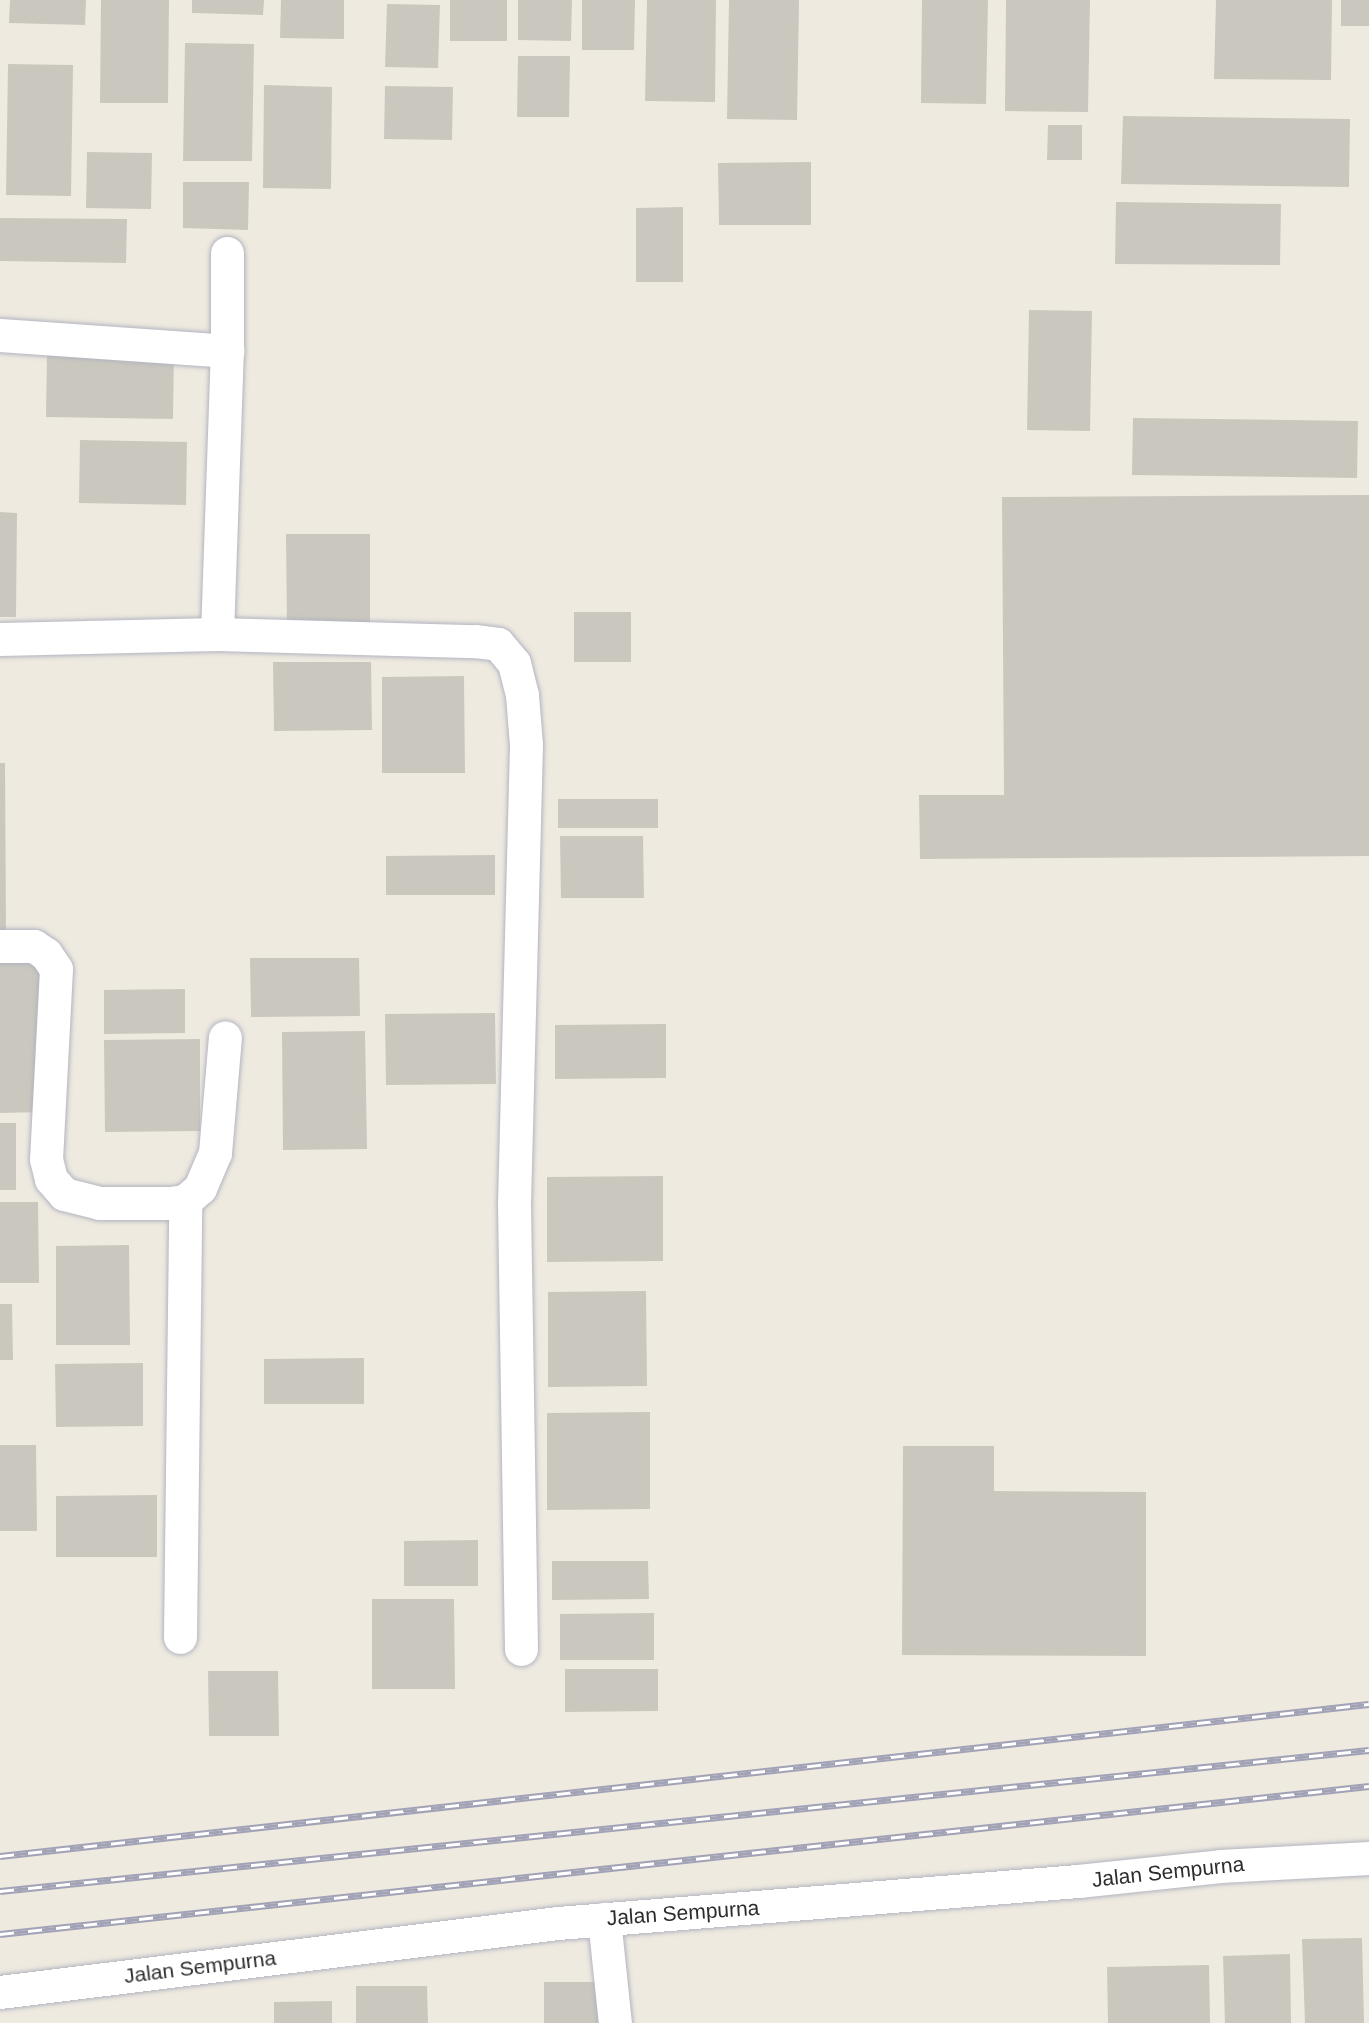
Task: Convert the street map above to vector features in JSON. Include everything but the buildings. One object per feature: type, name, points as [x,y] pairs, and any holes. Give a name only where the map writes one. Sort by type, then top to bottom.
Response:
[{"type":"street","points":[[217,634],[227,351],[227,252]]},
{"type":"street","points":[[0,334],[227,351]]},
{"type":"street","points":[[0,639],[217,634],[475,641],[498,644],[514,663],[522,695],[526,746],[514,1204],[521,1649]]},
{"type":"street","points":[[0,946],[34,946],[46,954],[56,969],[46,1160],[51,1179],[64,1194],[99,1203],[185,1201],[200,1188],[215,1153],[225,1037]]},
{"type":"street","points":[[180,1637],[185,1201]]},
{"type":"street","name":"Jalan Sempurna","points":[[0,1992],[604,1919],[1078,1881],[1220,1866],[1369,1858]]},
{"type":"street","points":[[604,1919],[615,2023]]},
{"type":"railway","points":[[0,1856],[1369,1704]]},
{"type":"railway","points":[[0,1891],[1369,1750]]},
{"type":"railway","points":[[0,1934],[1369,1786]]}]
